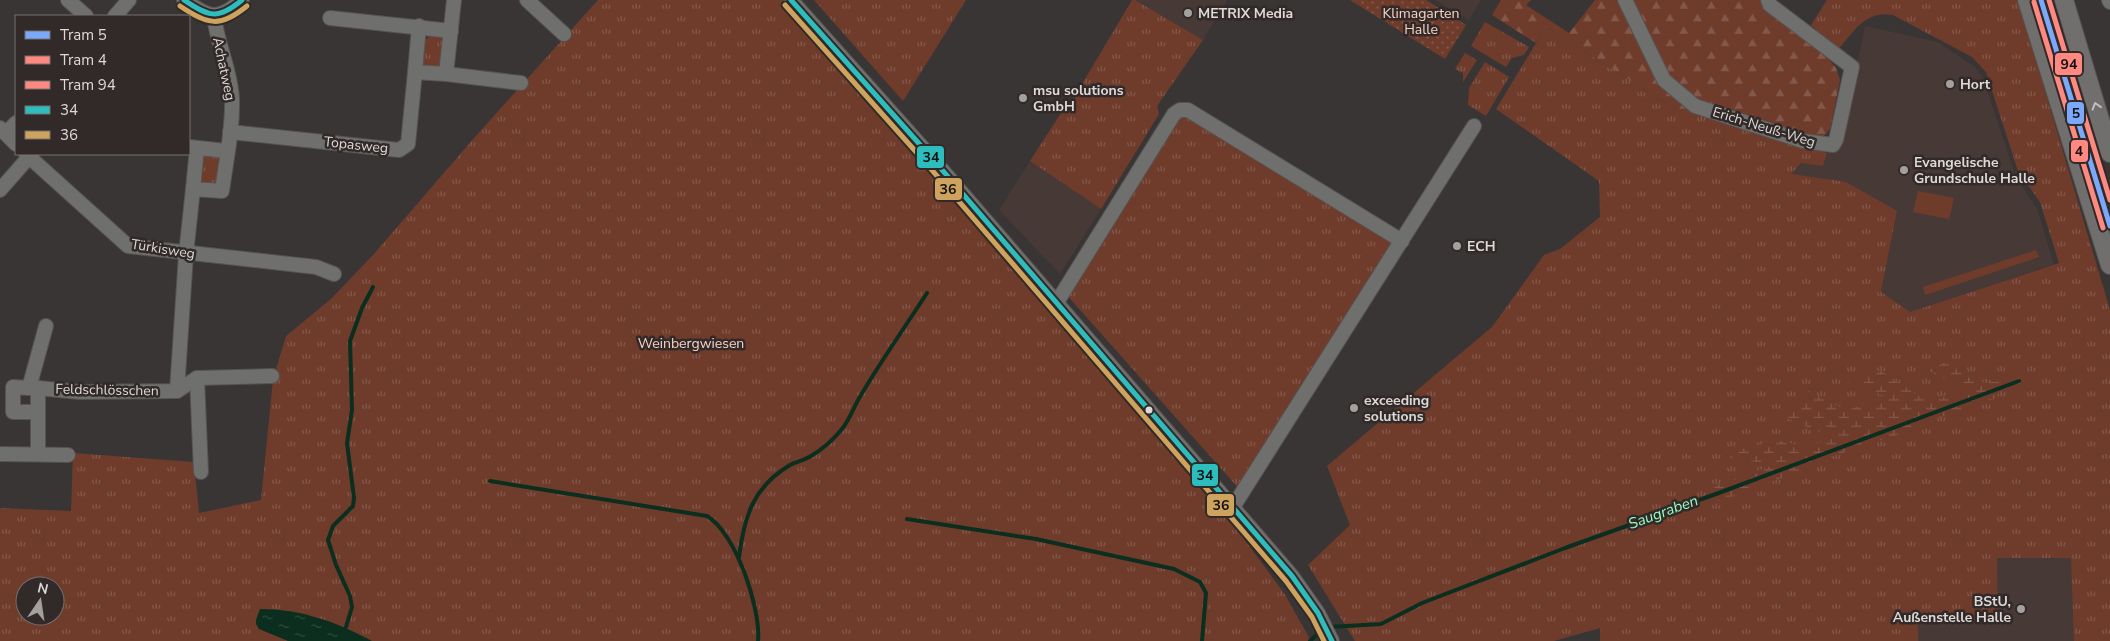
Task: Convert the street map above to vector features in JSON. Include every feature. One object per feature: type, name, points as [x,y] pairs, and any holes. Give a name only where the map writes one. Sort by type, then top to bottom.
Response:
[{"type":"main road","points":[[2027,0],[2110,265]]},
{"type":"main road","points":[[2064,0],[2110,152]]},
{"type":"street","points":[[68,0],[85,15]]},
{"type":"street","points":[[115,15],[129,0]]},
{"type":"street","points":[[184,0],[204,14],[214,16],[224,14],[242,0]]},
{"type":"street","points":[[446,74],[454,0]]},
{"type":"street","points":[[527,0],[564,34]]},
{"type":"street","points":[[791,0],[1057,302],[1292,576],[1318,614],[1332,641]]},
{"type":"street","name":"Erich-Neuß-Weg","points":[[1625,0],[1664,80],[1695,106],[1803,141],[1833,145],[1836,140],[1852,67],[1770,6],[1768,0]]},
{"type":"street","name":"Achatweg","points":[[193,189],[222,191],[230,132],[232,99],[216,34],[214,16]]},
{"type":"street","points":[[330,18],[419,26],[451,31]]},
{"type":"street","name":"Topasweg","points":[[230,132],[399,150],[408,144],[419,26]]},
{"type":"street","points":[[415,72],[521,83]]},
{"type":"street","points":[[1057,302],[1174,114],[1180,110],[1188,110],[1402,241]]},
{"type":"street","points":[[15,124],[3,131],[15,143]]},
{"type":"street","points":[[1233,507],[1474,126]]},
{"type":"street","points":[[186,254],[193,189],[193,148],[227,151]]},
{"type":"street","points":[[0,190],[27,155]]},
{"type":"street","name":"Türkisweg","points":[[27,155],[128,246],[186,254],[316,267],[334,274]]},
{"type":"street","name":"Feldschlösschen","points":[[177,391],[186,254]]},
{"type":"street","name":"Feldschlösschen","points":[[38,454],[38,412],[34,388],[46,326]]},
{"type":"street","points":[[201,472],[197,378],[272,376]]},
{"type":"street","name":"Feldschlösschen","points":[[38,412],[13,412],[13,387],[80,392],[177,391],[197,378]]},
{"type":"street","points":[[0,454],[68,455]]},
{"type":"shaded area","points":[[1135,0],[1227,0],[1203,40]]},
{"type":"shaded area","points":[[1435,0],[1481,0],[1469,20]]},
{"type":"shaded area","name":"Evangelische Grundschule Halle","points":[[1865,26],[1938,42],[1975,67],[1983,78],[2016,177],[2037,209],[2054,264],[1910,312],[1881,293],[1897,211],[1791,174],[1801,163],[1823,166],[1827,153],[1840,147]]},
{"type":"shaded area","points":[[1030,161],[1101,209],[1060,274],[999,210]]},
{"type":"shaded area","points":[[1997,558],[2072,558],[2074,641],[1918,641],[1918,622],[1998,620]]},
{"type":"green space","name":"Weinbergwiesen","points":[[598,0],[783,0],[986,225],[1162,429],[1284,593],[1311,641],[0,641],[0,508],[71,511],[73,453],[194,462],[199,513],[261,500],[273,380],[286,336],[331,299],[373,255],[475,137]]},
{"type":"green space","points":[[814,0],[966,0],[903,101]]},
{"type":"green space","points":[[1132,0],[1203,40],[1157,106],[1159,114],[1101,209],[1030,161],[1061,113],[1069,106]]},
{"type":"green space","name":"Klimagarten Halle","points":[[1350,0],[1426,0],[1466,25],[1445,59]]},
{"type":"green space","points":[[1501,0],[1531,0],[1526,5],[1569,33],[1595,0],[1622,0],[1661,80],[1690,106],[1680,112],[1546,27],[1536,43],[1492,15]]},
{"type":"green space","points":[[1630,0],[1767,0],[1820,49],[1836,68],[1840,80],[1830,129],[1823,137],[1807,136],[1701,104],[1667,77]]},
{"type":"green space","points":[[1827,0],[2018,0],[2110,310],[2110,641],[2074,641],[2071,558],[1997,558],[1998,620],[1918,622],[1918,641],[1600,641],[1600,628],[1554,641],[1355,641],[1308,565],[1350,525],[1327,466],[1492,327],[1544,255],[1560,249],[1600,217],[1599,181],[1496,109],[1546,27],[1680,112],[1690,106],[1827,153],[1823,166],[1801,163],[1791,174],[1846,182],[1897,211],[1881,292],[1910,312],[2059,263],[2040,202],[2018,171],[1986,72],[1972,57],[1893,15],[1884,14],[1868,19],[1855,29],[1838,50],[1811,25]]},
{"type":"green space","points":[[1485,22],[1529,47],[1524,55],[1512,58],[1506,67],[1471,46]]},
{"type":"green space","points":[[432,35],[440,36],[445,40],[442,66],[436,68],[421,63],[425,40]]},
{"type":"green space","points":[[1465,53],[1477,60],[1463,82],[1463,73],[1455,69]]},
{"type":"green space","points":[[1485,62],[1509,77],[1486,116],[1468,105],[1469,88]]},
{"type":"green space","points":[[1184,111],[1394,245],[1241,491],[1066,294]]},
{"type":"green space","points":[[206,154],[222,155],[219,183],[214,186],[198,184],[201,158]]},
{"type":"green space","points":[[1918,191],[1954,198],[1949,219],[1913,212]]},
{"type":"green space","points":[[2036,250],[2039,257],[1925,295],[1923,287]]},
{"type":"green space","points":[[1946,362],[1962,368],[1985,383],[2008,380],[2018,373],[2019,381],[2016,387],[2001,389],[1994,399],[1903,430],[1903,433],[1827,458],[1827,461],[1719,501],[1714,486],[1774,465],[1721,456],[1774,439],[1806,447],[1834,438],[1786,418],[1808,391],[1847,410],[1887,397],[1847,382],[1881,371],[1928,402],[1966,390],[1927,370]]},
{"type":"water","points":[[260,609],[290,611],[318,618],[346,628],[372,641],[288,641],[259,629],[256,620]]},
{"type":"waterway","points":[[346,627],[352,607],[350,596],[336,565],[328,540],[333,526],[353,506],[354,498],[347,443],[352,410],[350,341],[362,308],[373,287]]},
{"type":"waterway","points":[[739,557],[748,516],[752,504],[759,493],[777,474],[790,465],[820,450],[842,429],[869,382],[927,293]]},
{"type":"waterway","name":"Saugraben","points":[[1329,627],[1381,624],[1422,603],[1565,548],[2019,381]]},
{"type":"waterway","points":[[490,481],[707,516],[718,525],[737,555],[751,592],[758,627],[758,641]]},
{"type":"waterway","points":[[907,519],[1036,539],[1174,569],[1200,582],[1206,593],[1202,641]]},
{"type":"waterway","name":"Saugraben","points":[[1310,641],[1323,629]]},
{"type":"tram line","name":"5","points":[[2041,0],[2110,226]]},
{"type":"tram line","name":"94","points":[[2049,0],[2110,200]]},
{"type":"tram line","name":"4","points":[[2034,2],[2103,228]]},
{"type":"transit line","name":"34","points":[[184,0],[200,10],[213,14],[226,11],[242,0]]},
{"type":"transit line","name":"34","points":[[791,0],[931,157],[1292,576],[1318,613],[1332,641]]},
{"type":"transit line","name":"36","points":[[785,5],[925,162],[1286,581],[1312,617],[1324,641]]},
{"type":"transit line","name":"36","points":[[180,6],[198,17],[214,21],[229,18],[247,6]]},
{"type":"place","name":"METRIX Media","points":[[1188,13]]},
{"type":"place","name":"Hort","points":[[1950,84]]},
{"type":"place","name":"msu solutions GmbH","points":[[1023,98]]},
{"type":"place","name":"Evangelische Grundschule Halle","points":[[1904,170]]},
{"type":"place","name":"ECH","points":[[1457,246]]},
{"type":"place","name":"exceeding solutions","points":[[1354,408]]},
{"type":"place","name":"BStU, Außenstelle Halle","points":[[2021,609]]}]
